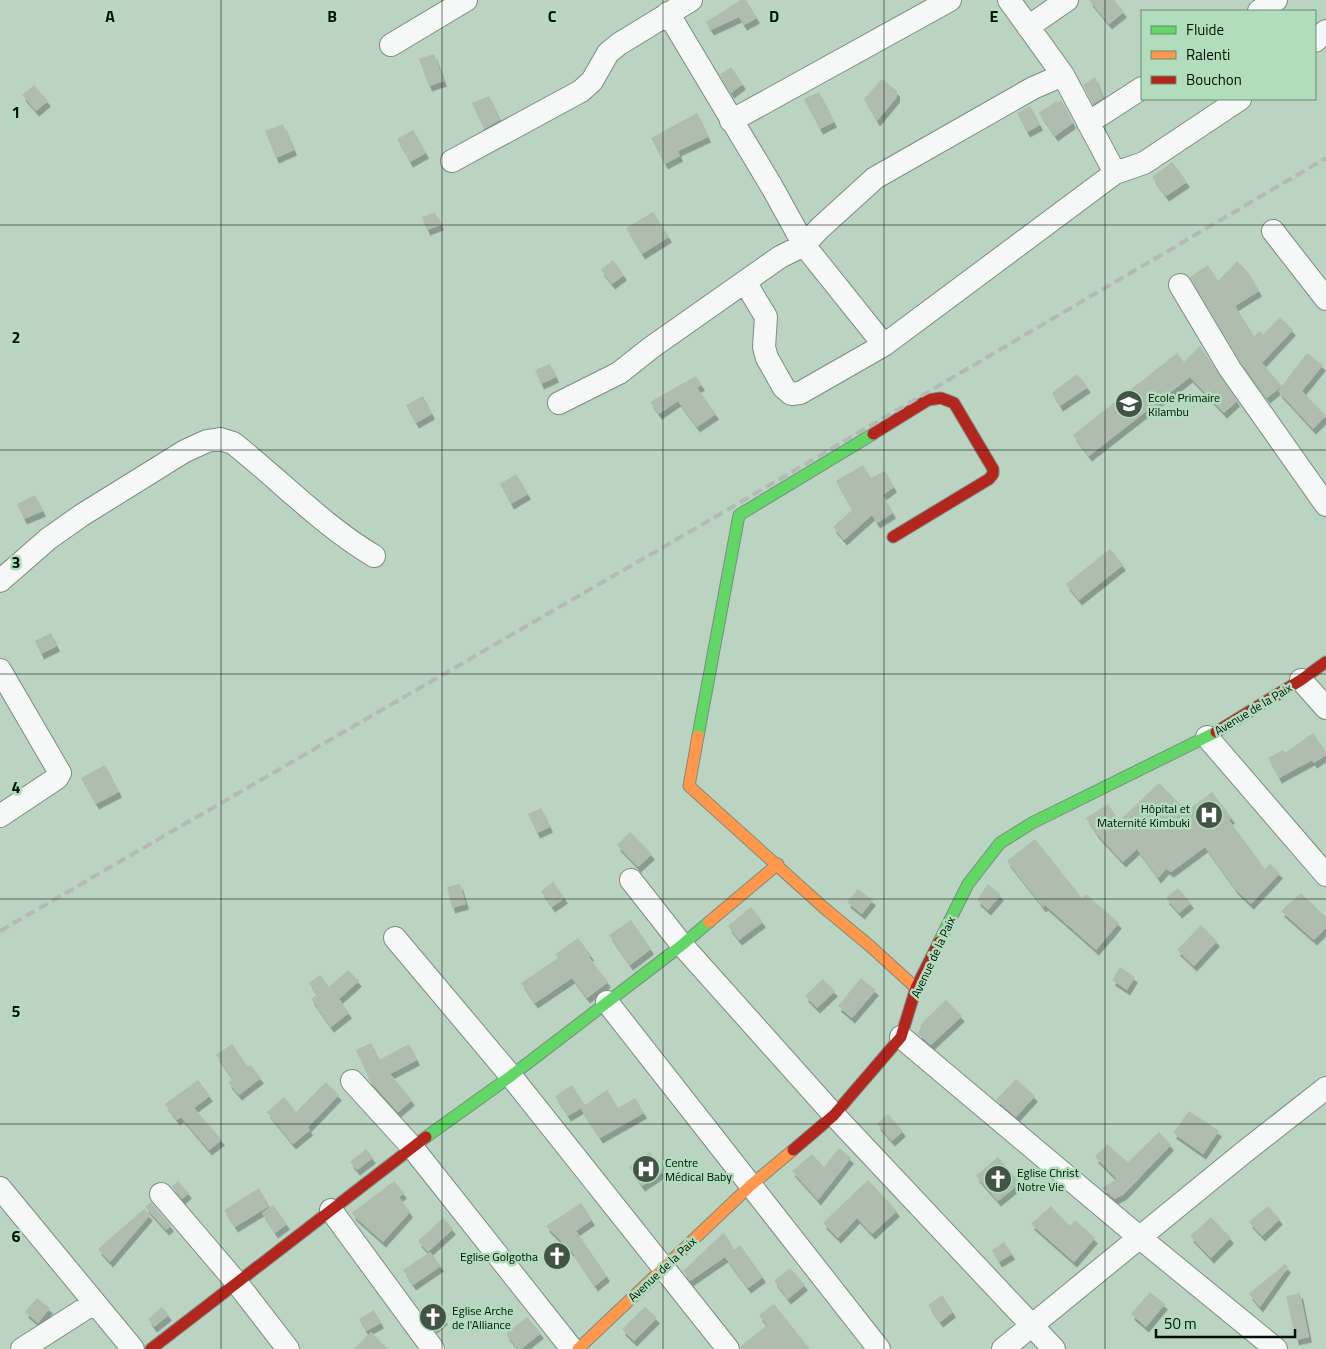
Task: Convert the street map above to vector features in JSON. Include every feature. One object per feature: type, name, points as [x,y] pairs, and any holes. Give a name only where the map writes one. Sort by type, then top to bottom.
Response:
[{"type":"street","points":[[391,45],[466,0]]},
{"type":"street","points":[[452,161],[581,91],[592,81],[608,53],[619,44],[691,0]]},
{"type":"street","points":[[731,121],[950,0]]},
{"type":"street","points":[[1009,0],[1062,75],[1115,174]]},
{"type":"street","points":[[1028,27],[1067,0]]},
{"type":"street","points":[[1261,10],[1276,0]]},
{"type":"street","points":[[668,13],[772,187],[804,245],[884,345]]},
{"type":"street","points":[[1316,40],[1326,31]]},
{"type":"street","points":[[559,403],[618,373],[744,282],[780,258],[804,245],[820,228],[876,178],[1032,88],[1062,75]]},
{"type":"street","points":[[1088,123],[1141,89]]},
{"type":"street","points":[[744,282],[766,317],[764,347],[767,358],[784,388],[791,394],[800,393],[884,345],[1115,174],[1144,163],[1238,100]]},
{"type":"street","points":[[1273,231],[1326,299]]},
{"type":"street","points":[[1180,285],[1230,369],[1326,505]]},
{"type":"street","points":[[893,537],[989,479],[993,474],[993,469],[954,403],[945,398],[928,400],[738,515],[689,786],[916,988]]},
{"type":"street","points":[[0,582],[48,539],[82,514],[185,451],[207,441],[220,439],[233,443],[353,544],[374,556]]},
{"type":"street","name":"Avenue de la Paix","points":[[578,1349],[750,1186],[834,1115],[901,1037],[916,988],[968,884],[1000,843],[1032,823],[1207,737],[1301,680],[1326,662]]},
{"type":"street","points":[[0,670],[60,773],[57,778],[0,816]]},
{"type":"street","points":[[1301,680],[1326,708]]},
{"type":"street","points":[[1207,737],[1326,875]]},
{"type":"street","points":[[151,1349],[412,1147],[511,1076],[682,945],[778,864]]},
{"type":"street","points":[[631,880],[682,945],[834,1115],[1033,1324],[1054,1349]]},
{"type":"street","points":[[394,938],[511,1076],[728,1349]]},
{"type":"street","points":[[607,1002],[879,1349]]},
{"type":"street","points":[[901,1037],[1138,1238],[1276,1349]]},
{"type":"street","points":[[352,1081],[412,1147],[572,1349]]},
{"type":"street","points":[[1004,1349],[1138,1238],[1326,1088]]},
{"type":"street","points":[[0,1188],[132,1349]]},
{"type":"street","points":[[161,1194],[237,1283],[288,1349]]},
{"type":"street","points":[[331,1210],[433,1349]]},
{"type":"street","points":[[22,1349],[94,1303]]},
{"type":"building","points":[[741,0],[746,0],[757,18],[744,25],[739,17],[711,30],[706,22]]},
{"type":"building","points":[[1089,0],[1114,0],[1124,12],[1109,24]]},
{"type":"building","points":[[434,54],[444,81],[429,86],[419,59]]},
{"type":"building","points":[[731,67],[743,84],[731,93],[720,75]]},
{"type":"building","points":[[1095,77],[1103,98],[1093,104],[1083,85]]},
{"type":"building","points":[[882,79],[897,91],[897,97],[877,121],[864,99]]},
{"type":"building","points":[[34,85],[48,101],[36,111],[22,95]]},
{"type":"building","points":[[819,92],[834,122],[820,129],[804,99]]},
{"type":"building","points":[[489,96],[500,120],[484,129],[472,103]]},
{"type":"building","points":[[1061,100],[1073,123],[1055,136],[1039,113],[1056,101],[1057,103]]},
{"type":"building","points":[[1030,106],[1040,125],[1027,132],[1017,113]]},
{"type":"building","points":[[697,113],[708,137],[678,151],[680,156],[665,164],[651,138]]},
{"type":"building","points":[[283,124],[294,150],[276,158],[265,131]]},
{"type":"building","points":[[413,130],[426,153],[410,162],[397,139]]},
{"type":"building","points":[[1172,162],[1187,182],[1166,196],[1152,177]]},
{"type":"building","points":[[435,212],[441,225],[427,230],[422,217]]},
{"type":"building","points":[[653,212],[669,237],[642,254],[626,228]]},
{"type":"building","points":[[613,260],[624,275],[612,284],[601,270]]},
{"type":"building","points":[[1237,261],[1248,272],[1259,291],[1235,306],[1254,336],[1260,331],[1263,335],[1280,317],[1293,330],[1262,363],[1282,386],[1267,398],[1241,362],[1190,277],[1208,265],[1218,281]]},
{"type":"building","points":[[1200,346],[1237,401],[1224,413],[1190,377],[1089,456],[1073,435],[1177,353],[1184,362]]},
{"type":"building","points":[[1307,353],[1323,365],[1302,391],[1326,416],[1313,429],[1278,391]]},
{"type":"building","points":[[550,364],[556,377],[541,384],[535,370]]},
{"type":"building","points":[[1077,374],[1088,387],[1060,406],[1052,393]]},
{"type":"building","points":[[696,376],[702,385],[697,388],[716,414],[697,427],[678,401],[659,414],[650,402]]},
{"type":"building","points":[[423,396],[432,414],[416,423],[406,405]]},
{"type":"building","points":[[863,465],[871,478],[885,471],[894,487],[883,495],[893,513],[877,523],[872,515],[844,540],[833,527],[852,510],[836,481]]},
{"type":"building","points":[[516,474],[528,494],[511,504],[500,484]]},
{"type":"building","points":[[35,495],[43,511],[24,519],[17,504]]},
{"type":"building","points":[[1110,549],[1123,565],[1079,600],[1066,584]]},
{"type":"building","points":[[51,633],[57,646],[41,654],[35,641]]},
{"type":"building","points":[[1313,733],[1326,752],[1326,755],[1314,763],[1312,760],[1279,778],[1268,758],[1283,750],[1285,753]]},
{"type":"building","points":[[105,765],[119,792],[96,804],[81,778]]},
{"type":"building","points":[[1159,783],[1187,811],[1212,792],[1232,818],[1229,820],[1265,869],[1270,864],[1280,873],[1251,904],[1236,890],[1205,847],[1171,872],[1166,869],[1158,878],[1137,849],[1123,862],[1096,833],[1086,818],[1108,804],[1119,821]]},
{"type":"building","points":[[541,808],[550,827],[537,833],[528,814]]},
{"type":"building","points":[[630,832],[652,854],[638,867],[617,845]]},
{"type":"building","points":[[1035,839],[1082,898],[1086,894],[1119,923],[1096,950],[1045,905],[1043,907],[1007,861]]},
{"type":"building","points":[[553,882],[565,898],[552,907],[541,891]]},
{"type":"building","points":[[460,884],[466,904],[452,908],[447,887]]},
{"type":"building","points":[[988,884],[1001,895],[988,910],[977,900]]},
{"type":"building","points":[[1178,888],[1191,903],[1179,913],[1166,898]]},
{"type":"building","points":[[858,889],[873,900],[862,914],[847,902]]},
{"type":"building","points":[[1301,893],[1326,917],[1326,928],[1314,940],[1281,911]]},
{"type":"building","points":[[751,907],[763,922],[739,940],[728,926]]},
{"type":"building","points":[[631,920],[651,949],[630,965],[609,935]]},
{"type":"building","points":[[1201,925],[1217,941],[1194,966],[1177,950]]},
{"type":"building","points":[[578,938],[591,955],[589,957],[608,982],[587,998],[572,978],[535,1003],[521,983],[558,958],[556,954]]},
{"type":"building","points":[[1120,967],[1135,977],[1127,990],[1112,980]]},
{"type":"building","points":[[348,970],[359,981],[339,999],[349,1013],[331,1027],[311,999],[317,995],[309,983],[320,975],[329,987]]},
{"type":"building","points":[[861,978],[876,990],[852,1018],[838,1006]]},
{"type":"building","points":[[823,979],[835,991],[817,1008],[805,996]]},
{"type":"building","points":[[946,1000],[962,1016],[931,1045],[918,1034],[922,1023]]},
{"type":"building","points":[[371,1043],[379,1060],[409,1044],[417,1060],[390,1074],[412,1100],[398,1112],[368,1079],[356,1050]]},
{"type":"building","points":[[232,1044],[248,1067],[250,1065],[261,1078],[239,1095],[228,1082],[233,1079],[216,1055]]},
{"type":"building","points":[[1016,1079],[1035,1096],[1016,1117],[996,1100]]},
{"type":"building","points":[[198,1080],[210,1096],[194,1108],[222,1140],[209,1150],[181,1117],[177,1120],[165,1104]]},
{"type":"building","points":[[326,1082],[339,1095],[308,1127],[310,1130],[293,1144],[267,1112],[284,1097],[296,1112]]},
{"type":"building","points":[[572,1085],[585,1105],[607,1090],[618,1108],[635,1098],[644,1113],[600,1138],[581,1109],[583,1107],[568,1116],[555,1096]]},
{"type":"building","points":[[1189,1111],[1219,1131],[1203,1154],[1173,1133]]},
{"type":"building","points":[[888,1114],[903,1131],[892,1141],[877,1124]]},
{"type":"building","points":[[1159,1132],[1171,1145],[1124,1194],[1115,1199],[1102,1188],[1117,1179],[1095,1157],[1107,1144],[1128,1162]]},
{"type":"building","points":[[839,1148],[851,1158],[818,1200],[792,1171],[812,1154],[824,1167]]},
{"type":"building","points":[[366,1149],[373,1158],[357,1170],[350,1162]]},
{"type":"building","name":"Centre Médical Baby","points":[[650,1152],[663,1172],[642,1186],[629,1167]]},
{"type":"building","name":"Eglise Christ Notre Vie","points":[[998,1157],[1020,1183],[998,1201],[976,1176]]},
{"type":"building","points":[[868,1180],[897,1211],[872,1234],[857,1218],[838,1238],[823,1223]]},
{"type":"building","points":[[178,1181],[189,1193],[182,1199],[172,1186]]},
{"type":"building","points":[[394,1181],[404,1193],[399,1197],[410,1212],[383,1242],[352,1213]]},
{"type":"building","points":[[259,1188],[269,1206],[235,1227],[224,1210]]},
{"type":"building","points":[[151,1202],[171,1226],[166,1230],[145,1207]]},
{"type":"building","points":[[581,1203],[592,1220],[576,1231],[607,1276],[595,1286],[572,1252],[546,1226]]},
{"type":"building","points":[[273,1205],[287,1224],[275,1233],[262,1213]]},
{"type":"building","points":[[1051,1206],[1070,1226],[1075,1220],[1095,1238],[1074,1262],[1031,1224]]},
{"type":"building","points":[[1268,1206],[1280,1219],[1262,1236],[1249,1222]]},
{"type":"building","points":[[144,1209],[150,1215],[110,1262],[98,1249]]},
{"type":"building","points":[[1211,1217],[1231,1238],[1211,1258],[1190,1236]]},
{"type":"building","points":[[443,1218],[453,1229],[428,1252],[418,1241]]},
{"type":"building","points":[[724,1232],[734,1250],[740,1245],[763,1277],[748,1288],[725,1257],[690,1281],[683,1271]]},
{"type":"building","points":[[1004,1242],[1012,1254],[999,1262],[992,1250]]},
{"type":"building","points":[[430,1252],[441,1266],[413,1285],[403,1270]]},
{"type":"building","points":[[1285,1264],[1288,1267],[1260,1307],[1249,1294]]},
{"type":"building","points":[[790,1268],[805,1285],[788,1299],[774,1281]]},
{"type":"building","points":[[1150,1292],[1165,1304],[1146,1327],[1131,1314]]},
{"type":"building","points":[[1300,1293],[1309,1337],[1296,1340],[1286,1296]]},
{"type":"building","points":[[942,1295],[953,1312],[940,1322],[928,1305]]},
{"type":"building","points":[[37,1298],[50,1308],[38,1323],[25,1312]]},
{"type":"building","points":[[774,1304],[810,1349],[741,1349],[741,1346],[767,1325],[759,1315]]},
{"type":"building","name":"Eglise Arche de l'Alliance","points":[[435,1305],[445,1319],[434,1328],[423,1313]]},
{"type":"building","points":[[162,1307],[169,1315],[154,1327],[148,1319]]},
{"type":"building","points":[[645,1307],[657,1318],[634,1341],[622,1329]]},
{"type":"building","points":[[374,1310],[381,1323],[366,1331],[359,1319]]},
{"type":"building","points":[[527,1317],[541,1333],[521,1349],[518,1349],[506,1334]]},
{"type":"building","points":[[371,1332],[388,1349],[354,1349]]},
{"type":"railway","points":[[0,931],[734,506],[1326,158]]},
{"type":"traffic: fast","points":[[698,736],[739,515],[873,434]]},
{"type":"traffic: fast","points":[[939,942],[968,884],[1000,843],[1032,823],[1216,732]]},
{"type":"traffic: fast","points":[[426,1137],[511,1076],[682,945],[709,922]]},
{"type":"traffic: slow","points":[[698,736],[689,786],[916,988]]},
{"type":"traffic: slow","points":[[709,922],[778,864]]},
{"type":"traffic: slow","points":[[578,1349],[750,1186],[793,1150]]},
{"type":"traffic: jam","points":[[873,434],[928,400],[941,398],[954,403],[993,469],[993,474],[989,479],[893,537]]},
{"type":"traffic: jam","points":[[1216,732],[1301,680],[1326,662]]},
{"type":"traffic: jam","points":[[793,1150],[834,1115],[901,1037],[916,988],[939,942]]},
{"type":"traffic: jam","points":[[151,1349],[426,1137]]},
{"type":"place","name":"Ecole Primaire Kilambu","points":[[1129,404]]},
{"type":"place","name":"Hôpital et Maternité Kimbuki","points":[[1209,815]]},
{"type":"place","name":"Centre Médical Baby","points":[[646,1169]]},
{"type":"place","name":"Eglise Christ Notre Vie","points":[[998,1179]]},
{"type":"place","name":"Eglise Golgotha","points":[[557,1256]]},
{"type":"place","name":"Eglise Arche de l'Alliance","points":[[433,1317]]}]
